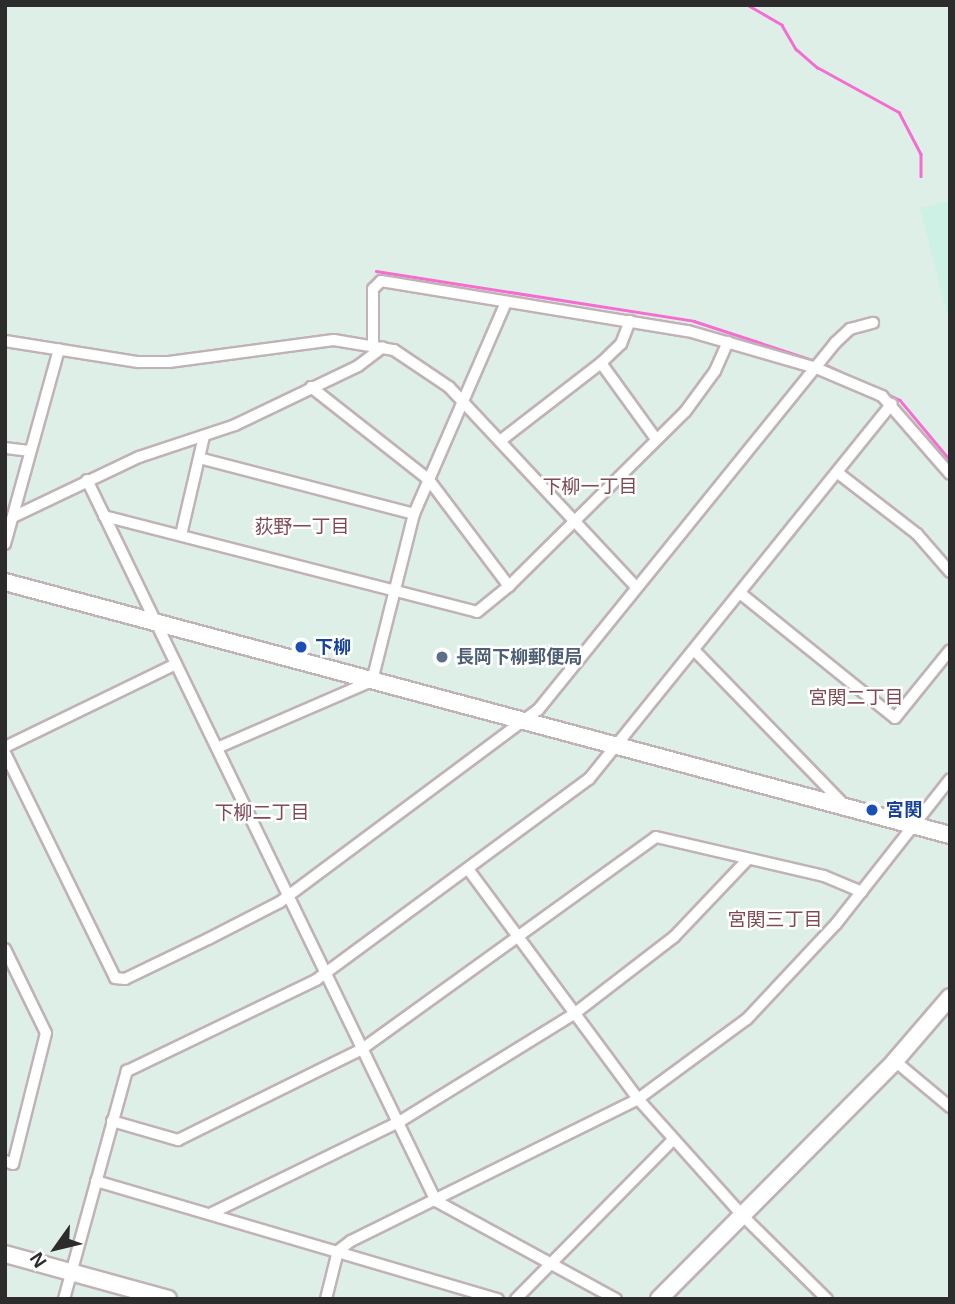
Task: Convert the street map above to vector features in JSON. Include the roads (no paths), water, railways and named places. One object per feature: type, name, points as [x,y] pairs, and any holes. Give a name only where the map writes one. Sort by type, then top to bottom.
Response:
[{"type":"street","points":[[378,346],[373,289],[382,281],[630,321],[728,342],[816,368],[892,404],[950,474]]},
{"type":"street","points":[[372,681],[414,514],[506,302]]},
{"type":"street","points":[[499,441],[601,363],[621,344],[630,321]]},
{"type":"street","points":[[5,753],[115,978],[125,979],[288,896],[526,721],[844,333],[873,323]]},
{"type":"street","points":[[5,341],[138,362],[169,362],[303,342],[378,346],[425,368],[463,401],[635,586]]},
{"type":"street","points":[[104,516],[477,612],[509,586],[696,400],[728,342]]},
{"type":"street","points":[[13,517],[139,457],[204,436],[358,366],[378,346]]},
{"type":"street","points":[[5,544],[59,349]]},
{"type":"street","points":[[601,363],[656,439]]},
{"type":"street","points":[[311,387],[429,480],[509,586]]},
{"type":"street","points":[[64,1299],[123,1078],[131,1068],[325,974],[589,779],[892,404]]},
{"type":"street","points":[[181,535],[204,436]]},
{"type":"street","points":[[5,448],[30,451]]},
{"type":"street","points":[[199,458],[414,514]]},
{"type":"street","points":[[838,473],[916,534],[950,572]]},
{"type":"street","points":[[88,481],[436,1201],[616,1299]]},
{"type":"street","points":[[5,582],[950,835]]},
{"type":"street","points":[[740,593],[895,718],[950,650]]},
{"type":"street","points":[[695,651],[847,807]]},
{"type":"street","points":[[5,747],[176,664]]},
{"type":"street","points":[[217,748],[372,681]]},
{"type":"street","points":[[326,1299],[338,1251],[638,1099],[747,1019],[862,892],[950,779]]},
{"type":"street","points":[[112,1121],[178,1140],[362,1049],[656,837],[672,837],[746,861],[824,876],[862,892]]},
{"type":"street","points":[[210,1214],[399,1122],[573,1014],[674,937],[746,861]]},
{"type":"street","points":[[468,869],[638,1099],[743,1216],[827,1299]]},
{"type":"street","points":[[5,949],[10,970],[46,1033],[13,1164],[5,1161]]},
{"type":"street","points":[[659,1299],[895,1061],[950,997]]},
{"type":"street","points":[[895,1061],[950,1107]]},
{"type":"street","points":[[516,1299],[673,1140]]},
{"type":"street","points":[[96,1181],[498,1299]]},
{"type":"street","points":[[5,1254],[168,1299]]},
{"type":"waterway","points":[[748,5],[782,25],[796,49],[817,67],[899,112],[921,154],[921,176]]},
{"type":"waterway","points":[[376,271],[694,321],[816,361]]},
{"type":"waterway","points":[[822,363],[900,400],[950,460]]},
{"type":"place","name":"下柳","points":[[301,647]]},
{"type":"place","name":"長岡下柳郵便局","points":[[442,657]]},
{"type":"place","name":"宮関","points":[[872,810]]},
{"type":"district","name":"下柳一丁目","points":[[590,487]]},
{"type":"district","name":"荻野一丁目","points":[[302,527]]},
{"type":"district","name":"宮関二丁目","points":[[856,698]]},
{"type":"district","name":"下柳二丁目","points":[[262,813]]},
{"type":"district","name":"宮関三丁目","points":[[775,920]]}]
